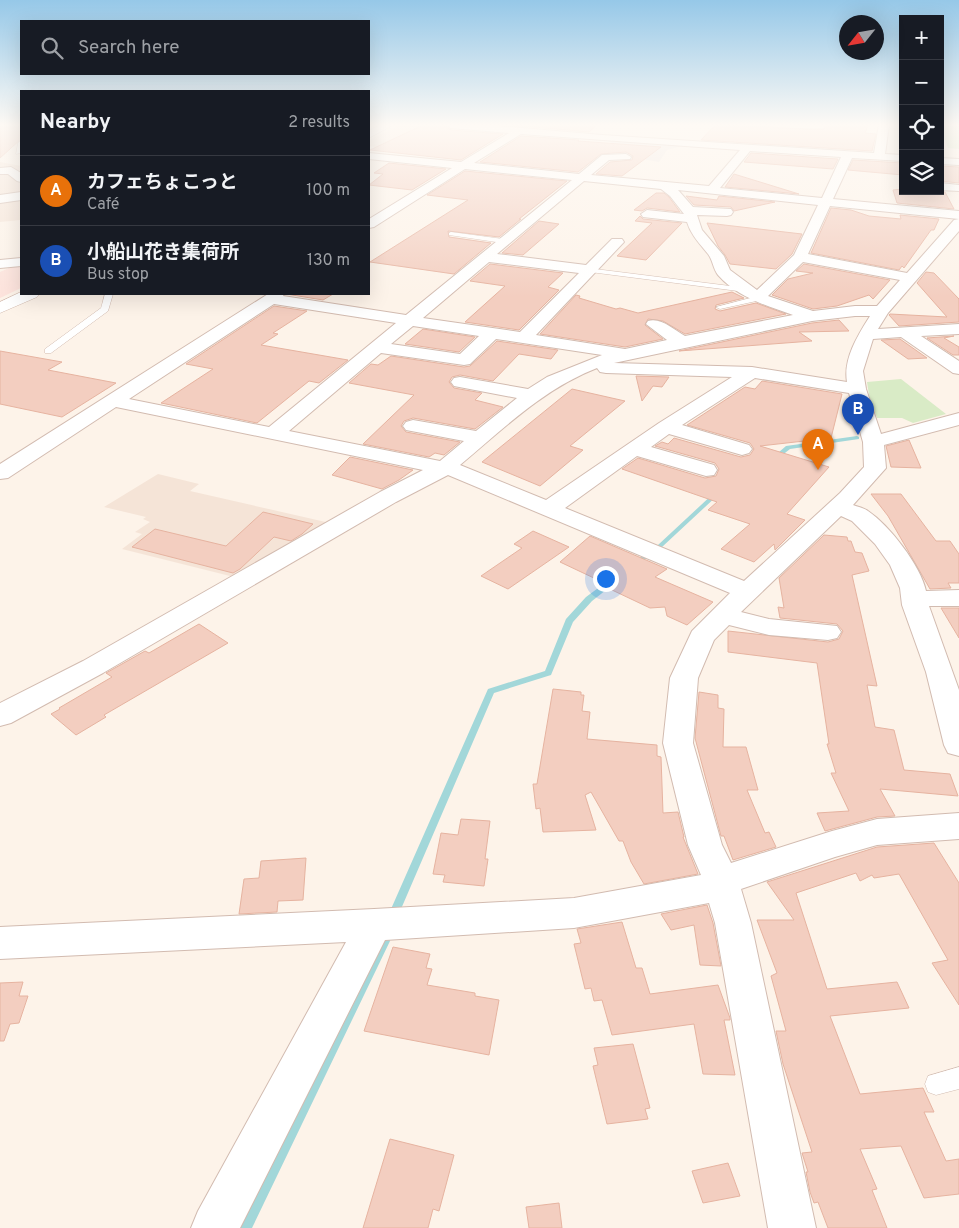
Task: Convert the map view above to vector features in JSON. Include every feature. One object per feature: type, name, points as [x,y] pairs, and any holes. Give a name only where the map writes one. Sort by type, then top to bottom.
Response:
[{"type":"street","points":[[8,184],[15,182]]},
{"type":"street","points":[[370,223],[437,182]]},
{"type":"street","points":[[274,433],[575,182]]},
{"type":"street","points":[[636,182],[959,215]]},
{"type":"street","points":[[712,190],[718,182]]},
{"type":"street","points":[[753,294],[763,293],[800,257],[834,182]]},
{"type":"street","points":[[664,185],[689,214],[696,231],[717,256],[723,272],[730,279],[753,294],[812,316]]},
{"type":"street","points":[[944,186],[959,188]]},
{"type":"street","points":[[0,199],[20,196]]},
{"type":"street","points":[[665,200],[689,214]]},
{"type":"street","points":[[647,214],[689,214],[725,218]]},
{"type":"street","points":[[792,1228],[733,923],[722,883],[705,844],[678,743],[684,678],[702,637],[747,592],[839,507],[875,468],[873,442],[857,389],[854,371],[866,335],[881,311],[910,278],[949,240]]},
{"type":"street","points":[[525,337],[617,242]]},
{"type":"street","points":[[485,257],[590,270]]},
{"type":"street","points":[[800,257],[910,278]]},
{"type":"street","points":[[0,264],[20,262]]},
{"type":"street","points":[[0,308],[29,295]]},
{"type":"street","points":[[0,473],[274,296],[624,354]]},
{"type":"street","points":[[0,716],[93,667],[388,496],[444,468],[532,395],[552,381],[589,365],[624,354],[812,316],[855,311],[881,311]]},
{"type":"street","points":[[654,324],[682,342]]},
{"type":"street","points":[[866,335],[959,329]]},
{"type":"street","points":[[378,347],[464,360],[494,332]]},
{"type":"street","points":[[904,332],[959,369]]},
{"type":"street","points":[[589,365],[595,367],[752,372],[857,389]]},
{"type":"street","points":[[548,509],[666,427],[752,372]]},
{"type":"street","points":[[460,382],[532,395]]},
{"type":"street","points":[[112,401],[444,468],[651,551],[747,592]]},
{"type":"street","points":[[873,442],[959,419]]},
{"type":"street","points":[[413,426],[480,438]]},
{"type":"street","points":[[666,427],[742,449]]},
{"type":"street","points":[[635,449],[706,470]]},
{"type":"street","points":[[839,507],[860,516],[884,539],[902,565],[913,588],[915,605],[940,672],[959,745]]},
{"type":"street","points":[[914,599],[959,598]]},
{"type":"street","points":[[724,615],[770,627],[828,632]]},
{"type":"street","points":[[0,943],[374,925],[574,913],[707,889],[735,876],[832,844],[877,832],[959,826]]},
{"type":"street","points":[[216,1228],[374,925]]},
{"type":"lane","points":[[451,234],[503,241]]},
{"type":"lane","points":[[590,270],[753,294]]},
{"type":"lane","points":[[720,307],[753,294]]},
{"type":"lane","points":[[48,351],[105,310],[109,295]]},
{"type":"lane","points":[[936,1084],[959,1078]]},
{"type":"shaded area","points":[[0,182],[20,182],[20,220],[0,222]]},
{"type":"shaded area","points":[[20,264],[20,288],[0,298],[0,272]]},
{"type":"shaded area","points":[[158,474],[199,484],[190,491],[330,523],[234,577],[122,549],[142,534],[135,532],[150,522],[143,519],[146,517],[104,507]]},
{"type":"green space","points":[[901,379],[946,414],[913,423],[902,418],[877,418],[869,395],[867,382]]},
{"type":"building","points":[[372,182],[424,182],[412,190],[370,184]]},
{"type":"building","points":[[447,182],[565,182],[499,237],[448,231],[449,237],[491,243],[454,274],[370,262],[468,200],[427,195]]},
{"type":"building","points":[[728,182],[761,182],[799,194],[725,187]]},
{"type":"building","points":[[899,189],[899,195],[944,195],[945,192],[954,209],[897,203],[893,190]]},
{"type":"building","points":[[656,193],[664,193],[680,212],[647,208],[642,211],[634,210]]},
{"type":"building","points":[[686,196],[717,200],[719,196],[775,202],[734,211],[731,207],[694,205]]},
{"type":"building","points":[[831,208],[851,210],[869,216],[901,219],[900,215],[939,219],[934,230],[931,230],[904,268],[902,266],[899,270],[811,253]]},
{"type":"building","points":[[640,216],[643,219],[682,223],[646,260],[617,256],[652,223],[635,221]]},
{"type":"building","points":[[539,221],[559,224],[523,255],[502,253]]},
{"type":"building","points":[[707,223],[802,234],[792,254],[776,269],[730,264],[718,246]]},
{"type":"building","points":[[490,264],[563,273],[548,287],[559,290],[519,330],[465,322],[505,286],[470,281]]},
{"type":"building","points":[[804,264],[890,280],[873,299],[869,295],[837,306],[813,309],[772,295],[788,279],[813,273],[796,271]]},
{"type":"building","points":[[926,272],[934,273],[959,299],[959,322],[899,326],[890,314],[947,317],[917,283]]},
{"type":"building","points":[[732,292],[744,298],[716,305],[715,309],[720,311],[756,303],[786,314],[685,334],[663,321],[648,319],[645,325],[663,339],[625,347],[540,334],[576,295],[580,296],[579,298],[616,309],[620,308],[638,313]]},
{"type":"building","points":[[292,295],[331,295],[323,300]]},
{"type":"building","points":[[274,306],[307,311],[273,333],[278,334],[261,345],[348,360],[319,383],[309,381],[257,423],[161,403],[213,369],[186,364]]},
{"type":"building","points":[[839,320],[849,331],[799,332],[812,341],[679,351],[812,323]]},
{"type":"building","points":[[423,329],[475,337],[459,352],[405,344]]},
{"type":"building","points":[[954,336],[944,338],[959,347],[959,355],[953,355],[927,338]]},
{"type":"building","points":[[900,339],[927,358],[908,359],[881,340]]},
{"type":"building","points":[[497,341],[558,350],[551,359],[519,354],[493,381],[460,375],[452,377],[449,382],[454,388],[482,393],[475,400],[503,407],[475,429],[413,418],[404,421],[401,426],[406,432],[460,442],[444,455],[435,453],[429,457],[363,444],[414,395],[349,383],[371,364],[378,365],[391,356],[464,367],[470,366]]},
{"type":"building","points":[[0,351],[62,362],[48,370],[116,383],[62,417],[0,404]]},
{"type":"building","points":[[636,376],[669,377],[662,387],[653,386],[642,401]]},
{"type":"building","points":[[762,381],[842,394],[831,438],[760,446],[829,467],[787,514],[805,520],[775,550],[774,544],[754,562],[721,549],[750,524],[708,510],[717,502],[622,469],[638,458],[705,478],[716,476],[719,469],[715,463],[655,446],[662,442],[668,444],[674,438],[741,457],[750,455],[754,449],[750,443],[687,425],[745,387],[755,389]]},
{"type":"building","points":[[572,389],[625,401],[570,446],[583,450],[540,486],[482,462]]},
{"type":"building","points":[[909,440],[921,468],[891,467],[886,446]]},
{"type":"building","points":[[350,457],[413,470],[382,489],[332,475]]},
{"type":"building","points":[[871,494],[901,494],[936,541],[950,541],[959,554],[959,583],[948,583],[951,588],[930,589],[888,516]]},
{"type":"building","points":[[263,512],[313,524],[291,541],[274,537],[240,569],[233,573],[132,547],[155,529],[226,546]]},
{"type":"building","points":[[533,531],[569,547],[508,589],[481,576],[522,548],[514,544]]},
{"type":"building","points":[[824,535],[847,537],[848,541],[851,541],[855,552],[862,553],[869,571],[852,575],[877,686],[867,685],[875,727],[894,730],[904,770],[950,774],[958,796],[880,789],[895,816],[877,817],[825,831],[817,813],[849,811],[831,773],[836,773],[827,744],[829,744],[817,663],[728,652],[728,631],[828,642],[839,639],[843,631],[837,624],[780,618],[778,607],[784,608],[779,578]]},
{"type":"building","points":[[590,536],[667,569],[655,577],[713,602],[687,625],[667,616],[665,607],[650,608],[612,590],[615,588],[560,562]]},
{"type":"building","points":[[941,608],[959,608],[959,638]]},
{"type":"building","points":[[199,624],[228,643],[104,715],[106,717],[76,735],[51,714],[112,677],[106,673],[145,651],[149,653]]},
{"type":"building","points":[[553,689],[581,692],[581,695],[584,695],[582,711],[590,712],[587,739],[657,745],[657,756],[661,757],[663,813],[678,812],[683,837],[698,874],[644,884],[631,862],[623,841],[619,841],[591,792],[585,795],[596,830],[543,832],[540,808],[536,809],[533,784],[537,784]]},
{"type":"building","points":[[699,692],[718,695],[718,708],[724,709],[723,747],[746,747],[758,790],[747,790],[765,833],[769,832],[776,847],[733,860],[724,836],[721,836],[695,738]]},
{"type":"building","points":[[461,819],[490,821],[485,859],[488,859],[484,886],[443,882],[445,875],[433,874],[441,833],[458,835]]},
{"type":"building","points":[[934,843],[959,883],[959,1005],[932,963],[948,960],[899,874],[874,878],[872,875],[860,881],[856,873],[796,893],[827,989],[897,982],[909,1008],[830,1016],[860,1094],[923,1088],[934,1112],[924,1112],[946,1161],[959,1159],[959,1194],[924,1198],[901,1146],[860,1149],[877,1189],[872,1190],[887,1228],[828,1228],[818,1202],[814,1203],[810,1192],[806,1172],[808,1172],[802,1153],[812,1152],[783,1064],[776,1031],[786,1031],[771,976],[777,973],[757,920],[794,920],[767,882],[877,847]]},
{"type":"building","points":[[306,858],[303,900],[278,901],[277,912],[239,914],[244,879],[259,878],[261,861]]},
{"type":"building","points":[[707,905],[713,923],[721,966],[700,965],[694,925],[671,930],[661,914]]},
{"type":"building","points":[[622,922],[636,968],[642,968],[650,994],[718,985],[730,1018],[730,1020],[724,1020],[735,1075],[703,1074],[694,1024],[612,1035],[602,1000],[594,1001],[591,988],[585,989],[574,944],[581,943],[577,929]]},
{"type":"building","points":[[393,947],[430,954],[426,968],[432,969],[427,985],[475,993],[475,996],[499,1000],[489,1055],[364,1031]]},
{"type":"building","points":[[23,982],[19,996],[28,996],[19,1023],[10,1024],[4,1041],[0,1041],[0,983]]},
{"type":"building","points":[[633,1044],[650,1108],[645,1109],[648,1119],[607,1124],[593,1066],[598,1065],[594,1048]]},
{"type":"building","points":[[390,1139],[454,1155],[439,1211],[433,1209],[428,1228],[363,1228]]},
{"type":"building","points":[[728,1163],[740,1196],[703,1203],[692,1171]]},
{"type":"building","points":[[559,1203],[562,1228],[529,1228],[526,1207]]},
{"type":"waterway","points":[[774,459],[788,447],[857,438]]},
{"type":"waterway","points":[[635,564],[660,546],[717,493]]},
{"type":"waterway","points":[[396,909],[491,691],[548,673],[569,621],[589,599],[616,579]]},
{"type":"waterway","points":[[245,1228],[385,941]]},
{"type":"place","name":"小船山花き集荷所","points":[[858,435]]},
{"type":"place","name":"カフェちょこっと","points":[[818,470]]}]
